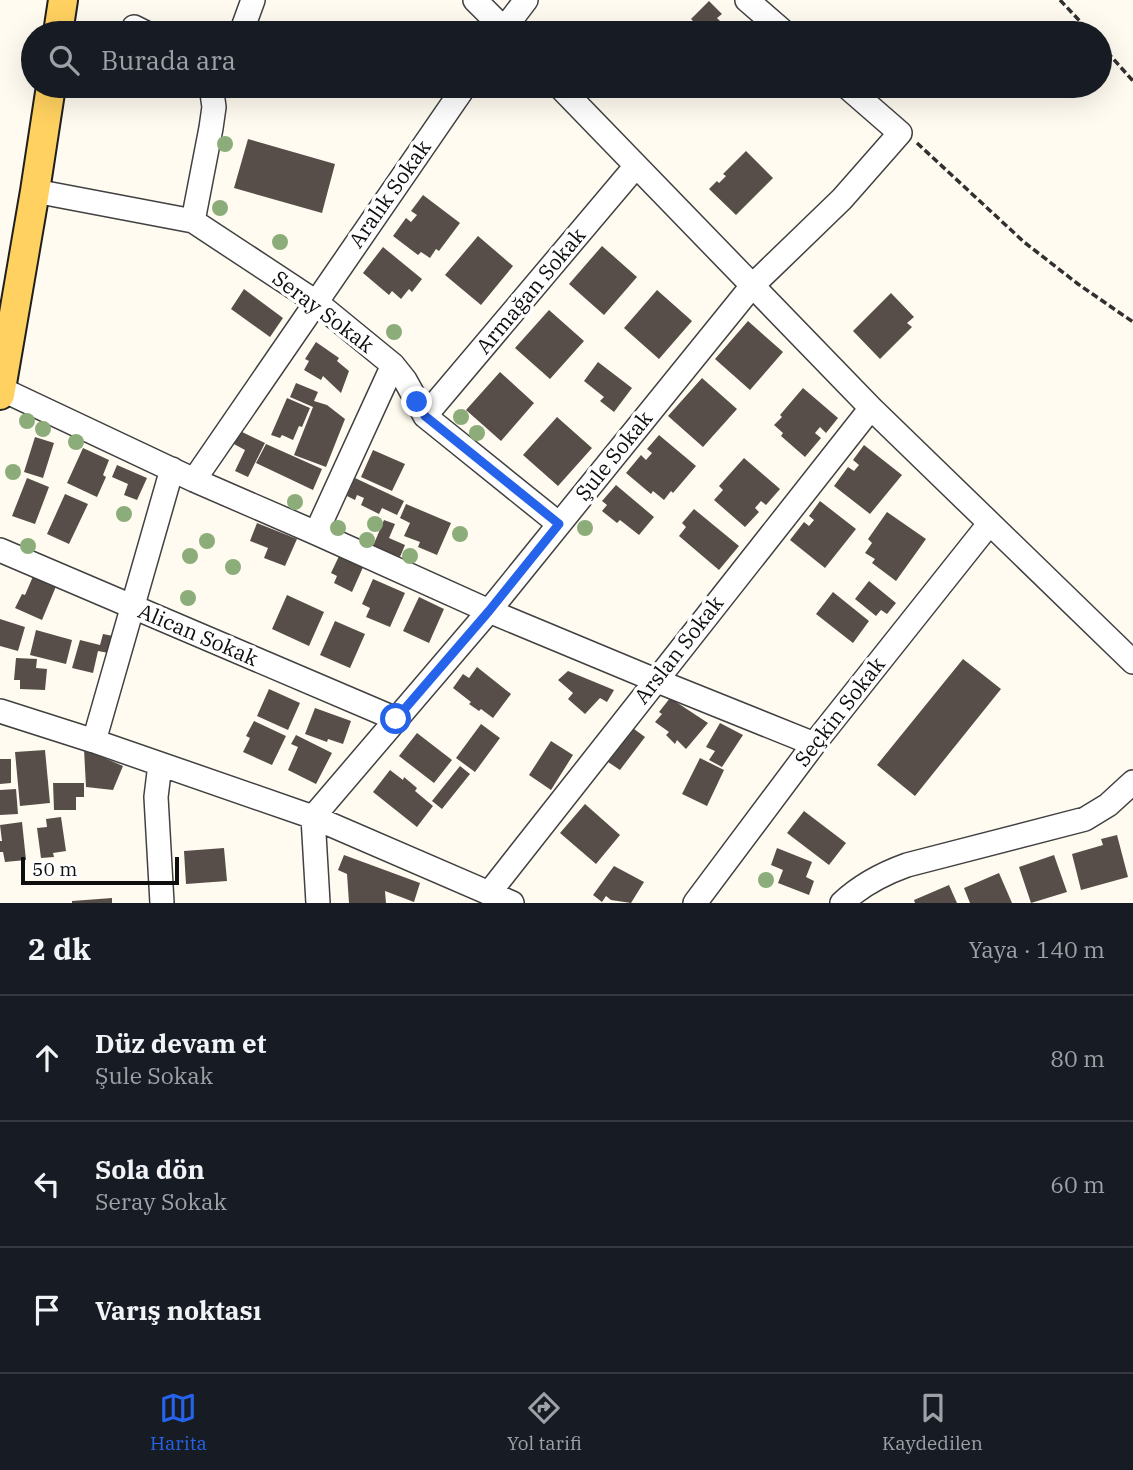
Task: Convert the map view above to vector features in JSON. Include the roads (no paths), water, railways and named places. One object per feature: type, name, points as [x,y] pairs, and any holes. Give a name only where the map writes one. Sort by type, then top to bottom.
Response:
[{"type":"main road","points":[[60,21],[63,0]]},
{"type":"main road","points":[[1,392],[49,98]]},
{"type":"street","points":[[245,21],[253,0]]},
{"type":"street","points":[[475,0],[494,21]]},
{"type":"street","points":[[512,21],[526,0]]},
{"type":"street","points":[[747,0],[771,21]]},
{"type":"street","points":[[193,221],[214,98]]},
{"type":"street","name":"Aralık Sokak","points":[[194,480],[457,98]]},
{"type":"street","points":[[571,98],[871,408],[1133,662]]},
{"type":"street","name":"Şule Sokak","points":[[313,817],[489,611],[751,286],[842,199],[900,133],[860,98]]},
{"type":"street","name":"Armağan Sokak","points":[[425,416],[636,166]]},
{"type":"street","name":"Seray Sokak","points":[[35,191],[193,221],[316,302],[393,365],[405,380],[425,416],[559,524]]},
{"type":"street","points":[[316,533],[393,365]]},
{"type":"street","points":[[1,392],[489,611],[814,744]]},
{"type":"street","name":"Arslan Sokak","points":[[489,893],[871,408]]},
{"type":"street","points":[[94,741],[172,469]]},
{"type":"street","name":"Seçkin Sokak","points":[[695,903],[814,744],[989,524]]},
{"type":"street","name":"Alican Sokak","points":[[0,550],[396,719]]},
{"type":"street","points":[[0,711],[313,817],[512,903]]},
{"type":"street","points":[[160,764],[156,797],[162,903]]},
{"type":"street","points":[[842,903],[865,884],[907,865],[1084,819],[1101,810],[1133,782]]},
{"type":"street","points":[[313,817],[318,903]]}]
